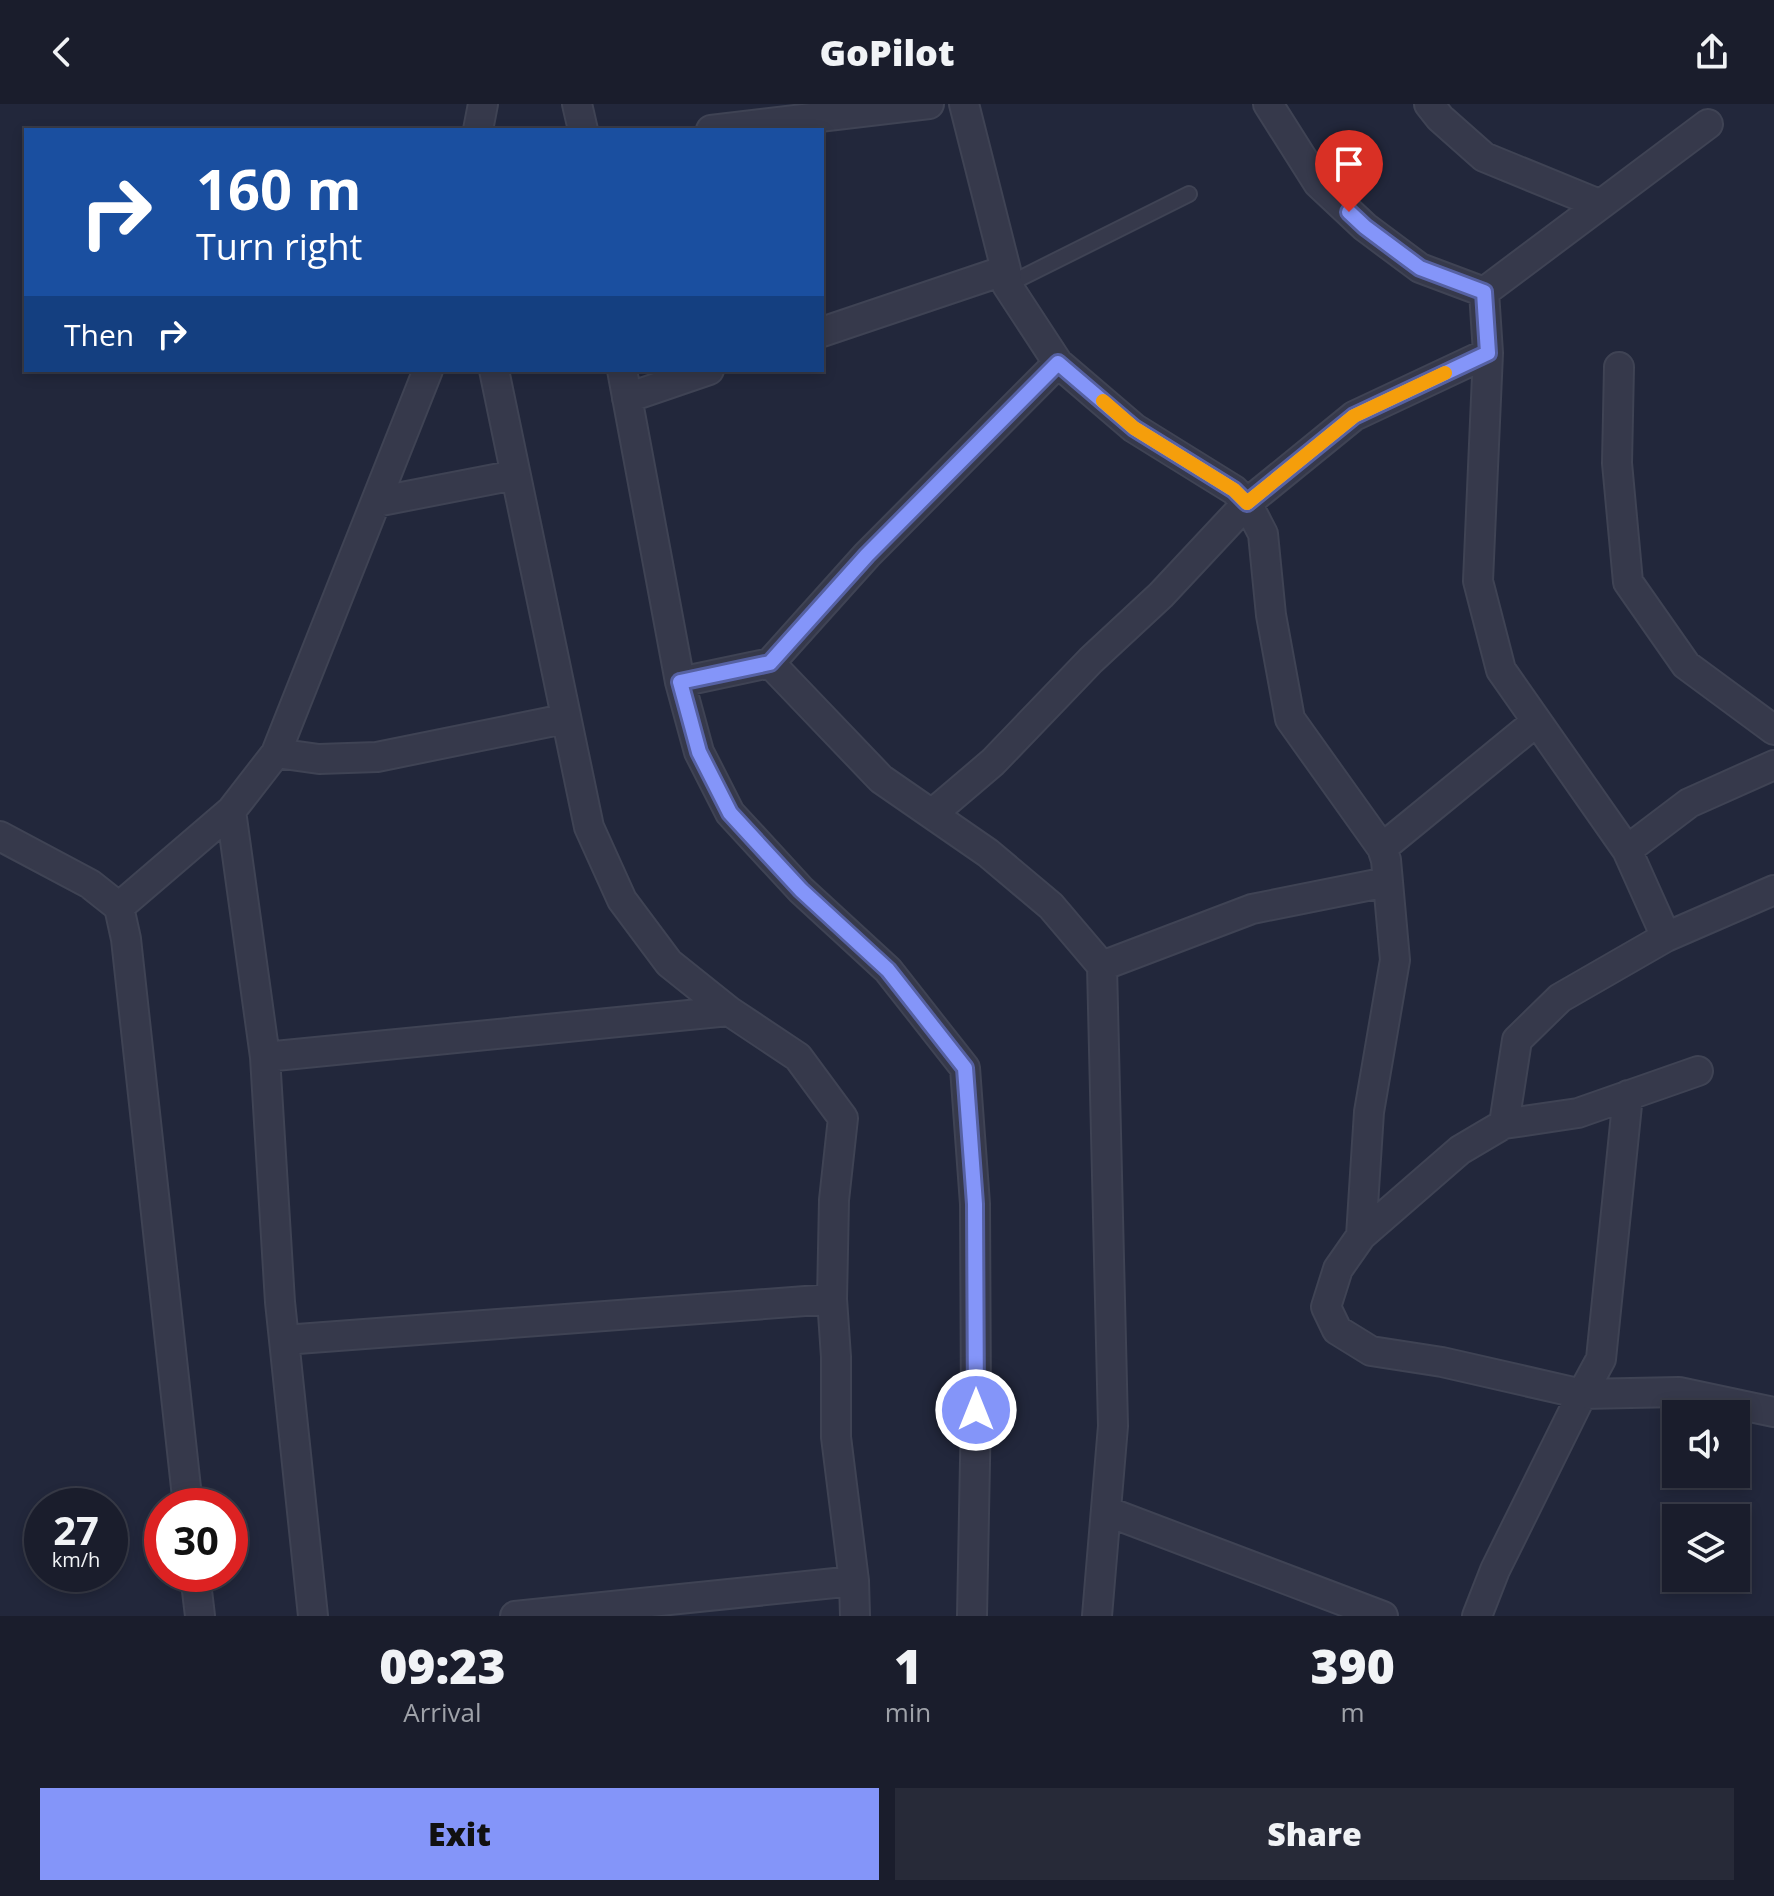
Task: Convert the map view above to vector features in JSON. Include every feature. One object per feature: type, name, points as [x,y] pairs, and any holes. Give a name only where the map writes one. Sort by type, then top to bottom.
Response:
[{"type":"street","points":[[478,128],[483,104]]},
{"type":"street","points":[[577,104],[583,128]]},
{"type":"street","points":[[728,128],[929,104]]},
{"type":"street","points":[[964,104],[1006,278],[1058,363],[1134,428],[1234,490],[1247,503],[1263,534],[1271,615],[1290,719],[1382,848],[1386,860],[1395,960],[1369,1112],[1361,1236]]},
{"type":"street","points":[[1268,104],[1318,183],[1365,227],[1420,268],[1484,292]]},
{"type":"street","points":[[1429,104],[1440,118],[1484,157],[1599,204]]},
{"type":"street","points":[[1484,292],[1708,124]]},
{"type":"street","points":[[824,331],[1006,278]]},
{"type":"street","points":[[1484,292],[1488,353],[1478,581],[1501,670],[1627,850],[1666,937]]},
{"type":"street","points":[[932,814],[993,762],[1091,660],[1161,595],[1247,503],[1354,416],[1488,353]]},
{"type":"street","points":[[680,682],[770,663],[867,555],[1058,363]]},
{"type":"street","points":[[1619,367],[1617,463],[1628,582],[1686,665],[1774,730]]},
{"type":"street","points":[[119,907],[231,811],[276,753],[427,372]]},
{"type":"street","points":[[494,372],[564,719],[589,827],[622,900],[669,963],[729,1011],[798,1057],[843,1118],[834,1200],[832,1299],[836,1437],[854,1581],[855,1616]]},
{"type":"street","points":[[697,372],[624,384],[680,682],[699,752],[730,813],[801,890],[888,970],[965,1068],[975,1204],[976,1410],[972,1616]]},
{"type":"street","points":[[376,502],[515,475]]},
{"type":"street","points":[[770,663],[881,779],[988,853],[1051,906],[1102,966],[1113,1426],[1097,1616]]},
{"type":"street","points":[[276,753],[319,759],[377,757],[564,719]]},
{"type":"street","points":[[1382,848],[1536,722]]},
{"type":"street","points":[[1627,850],[1689,803],[1774,765]]},
{"type":"street","points":[[231,811],[265,1057],[284,1340],[313,1616]]},
{"type":"street","points":[[0,836],[90,884],[119,907],[126,939],[186,1488]]},
{"type":"street","points":[[1102,966],[1252,909],[1387,882]]},
{"type":"street","points":[[1504,1124],[1517,1040],[1560,998],[1666,937],[1774,890]]},
{"type":"street","points":[[265,1057],[729,1011]]},
{"type":"street","points":[[1698,1071],[1578,1113],[1504,1124],[1460,1150],[1361,1236],[1338,1269],[1326,1307],[1337,1330],[1371,1351],[1442,1362],[1582,1394],[1679,1392],[1774,1412]]},
{"type":"street","points":[[1484,1614],[1495,1570],[1601,1359],[1628,1095]]},
{"type":"street","points":[[284,1340],[832,1299]]},
{"type":"street","points":[[1106,1511],[1383,1616]]},
{"type":"street","points":[[515,1616],[854,1581]]},
{"type":"street","points":[[197,1592],[200,1616]]},
{"type":"lane","points":[[1006,278],[1189,194]]},
{"type":"slow traffic","points":[[1103,401],[1134,428],[1234,490],[1247,503],[1354,416],[1445,373]]},
{"type":"route","points":[[976,1410],[975,1204],[965,1068],[888,970],[801,890],[730,813],[699,752],[680,682],[770,663],[867,555],[1058,363],[1134,428],[1234,490],[1247,503],[1354,416],[1488,353],[1484,292],[1420,268],[1349,212]]}]
